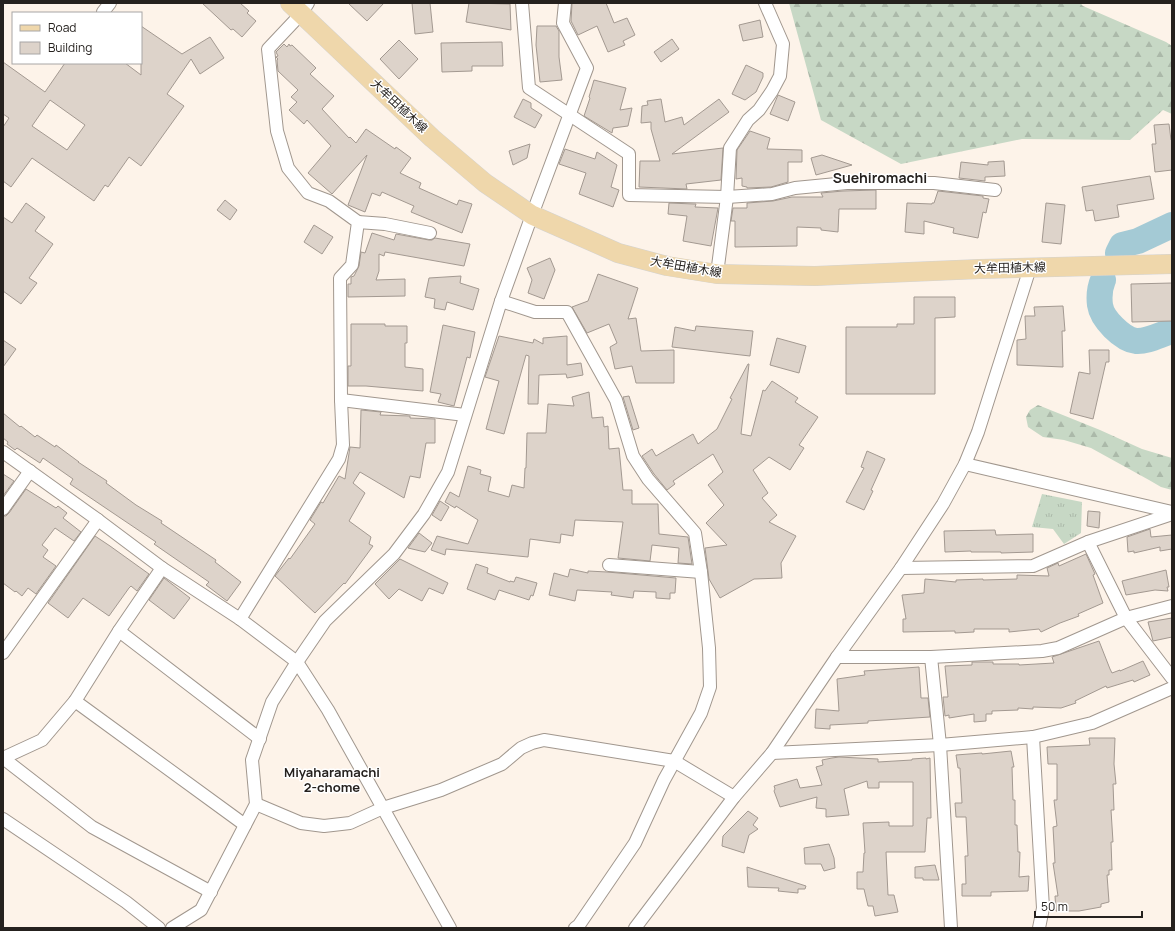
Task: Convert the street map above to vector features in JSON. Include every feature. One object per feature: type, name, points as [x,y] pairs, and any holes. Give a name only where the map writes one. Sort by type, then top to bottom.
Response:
[{"type":"main road","name":"大牟田植木線","points":[[300,7],[432,138],[485,183],[532,215],[618,253],[667,266],[717,274],[815,276],[980,269],[1172,264]]},
{"type":"street","points":[[522,3],[529,88],[629,154],[629,195],[727,197],[772,194],[795,188],[847,183],[934,183],[995,190]]},
{"type":"street","points":[[172,928],[188,923],[201,910],[256,804],[252,760],[272,702],[325,621],[394,554],[424,514],[448,472],[501,301],[532,215],[571,115],[587,68],[563,23],[565,3]]},
{"type":"street","points":[[717,274],[727,197],[730,148],[748,120],[764,103],[780,76],[783,44],[765,3]]},
{"type":"street","points":[[300,7],[268,49],[277,131],[288,168],[308,193],[329,201],[358,222],[385,224],[430,233]]},
{"type":"street","points":[[240,619],[339,459],[343,445],[340,278],[352,264],[358,222]]},
{"type":"street","points":[[635,928],[734,797],[772,753],[837,657],[901,568],[943,504],[965,464],[978,432],[1030,268]]},
{"type":"street","points":[[501,301],[535,312],[567,312],[616,400],[633,456],[648,479],[695,533],[701,572],[709,648],[710,687],[701,714],[664,780],[635,843],[580,927]]},
{"type":"street","points":[[341,400],[465,415]]},
{"type":"street","points":[[3,452],[162,568],[240,619],[297,662],[328,710],[449,928]]},
{"type":"street","points":[[965,464],[1172,513]]},
{"type":"street","points":[[3,509],[30,471]]},
{"type":"street","points":[[901,568],[1033,566],[1088,542],[1172,513]]},
{"type":"street","points":[[3,653],[98,520]]},
{"type":"street","points":[[1088,542],[1126,618],[1172,678]]},
{"type":"street","points":[[609,565],[701,572]]},
{"type":"street","points":[[162,568],[119,631],[75,701],[42,740],[3,758],[92,827],[211,892]]},
{"type":"street","points":[[837,657],[931,657],[1042,652],[1058,648],[1126,618],[1172,606]]},
{"type":"street","points":[[119,631],[260,739]]},
{"type":"street","points":[[931,657],[940,745],[951,928]]},
{"type":"street","points":[[772,753],[940,745],[1033,737],[1092,723],[1172,688]]},
{"type":"street","points":[[75,701],[245,825]]},
{"type":"street","points":[[1033,737],[1043,908],[1039,928]]},
{"type":"street","points":[[256,804],[301,823],[324,826],[350,823],[383,808],[448,787],[502,764],[521,748],[544,740],[674,761],[734,797]]},
{"type":"street","points":[[3,819],[126,902],[160,928]]},
{"type":"green space","points":[[789,3],[1080,3],[1083,6],[1172,46],[1172,114],[1163,110],[1130,140],[1022,139],[901,164],[821,120]]},
{"type":"green space","points":[[1038,405],[1142,449],[1172,458],[1172,490],[1161,487],[1091,448],[1064,440],[1043,437],[1028,427],[1026,417],[1030,410]]},
{"type":"green space","points":[[1042,494],[1082,502],[1081,533],[1064,544],[1053,529],[1032,527]]},
{"type":"building","points":[[202,3],[240,3],[249,11],[247,13],[256,21],[242,37],[233,29],[231,30]]},
{"type":"building","points":[[348,3],[384,3],[367,21]]},
{"type":"building","points":[[412,3],[430,3],[433,32],[415,34]]},
{"type":"building","points":[[469,3],[510,4],[511,30],[466,22]]},
{"type":"building","points":[[572,3],[606,3],[614,23],[627,18],[635,35],[623,41],[625,45],[608,52],[597,26],[578,35],[571,21]]},
{"type":"building","points":[[760,20],[763,37],[743,41],[739,25]]},
{"type":"building","points":[[537,26],[556,26],[559,31],[559,57],[562,80],[540,82],[536,45]]},
{"type":"building","points":[[142,27],[182,54],[210,37],[224,58],[200,74],[191,59],[167,94],[184,106],[141,166],[129,157],[108,187],[105,185],[94,201],[32,158],[11,187],[3,181],[3,127],[9,118],[3,114],[3,62],[45,92],[64,64],[126,64],[141,75]],"holes":[[[50,100],[85,125],[67,150],[32,126]]]},
{"type":"building","points":[[672,39],[679,49],[661,62],[654,52]]},
{"type":"building","points":[[399,40],[418,59],[399,79],[380,59]]},
{"type":"building","points":[[502,42],[503,66],[472,66],[472,71],[442,72],[441,43]]},
{"type":"building","points":[[284,44],[287,47],[289,44],[290,46],[292,45],[316,68],[310,74],[334,96],[322,109],[349,138],[350,137],[356,143],[366,129],[411,158],[400,173],[421,183],[419,188],[457,205],[459,200],[472,204],[462,233],[411,212],[414,206],[382,192],[380,196],[372,193],[365,212],[348,205],[367,155],[332,194],[308,173],[331,146],[307,120],[304,124],[289,110],[297,102],[291,97],[298,90],[278,71],[278,59],[276,57],[278,56],[276,52]]},
{"type":"building","points":[[746,65],[763,73],[763,77],[756,92],[745,100],[732,94]]},
{"type":"building","points":[[594,80],[626,88],[620,110],[632,108],[628,126],[613,128],[612,133],[584,116]]},
{"type":"building","points":[[778,95],[795,102],[788,121],[770,114]]},
{"type":"building","points":[[523,99],[531,103],[531,108],[542,115],[535,128],[514,117]]},
{"type":"building","points":[[661,99],[665,122],[682,117],[684,125],[719,99],[729,112],[672,154],[723,148],[721,180],[686,184],[687,189],[639,187],[640,161],[660,161],[651,129],[651,122],[641,123],[642,106],[648,105],[647,101]]},
{"type":"building","points":[[1169,124],[1172,140],[1172,170],[1155,172],[1152,144],[1156,144],[1154,125]]},
{"type":"building","points":[[750,131],[770,138],[767,149],[802,150],[802,162],[788,162],[788,182],[771,187],[747,188],[742,186],[742,178],[736,179],[737,150]]},
{"type":"building","points":[[530,144],[527,158],[513,165],[509,151]]},
{"type":"building","points":[[565,149],[595,159],[597,152],[617,165],[611,187],[619,190],[613,207],[579,194],[586,173],[559,164]]},
{"type":"building","points":[[822,155],[852,165],[816,175],[811,158]]},
{"type":"building","points":[[1004,161],[1005,176],[985,177],[985,181],[959,178],[961,162],[988,165],[988,162]]},
{"type":"building","points":[[1150,176],[1154,199],[1117,205],[1119,217],[1095,221],[1093,210],[1086,211],[1082,187]]},
{"type":"building","points":[[876,190],[876,209],[839,209],[838,232],[821,230],[821,228],[797,227],[797,246],[735,247],[735,221],[731,221],[733,208],[747,208],[747,203],[773,201],[792,197],[823,197],[821,193]]},
{"type":"building","points":[[938,191],[983,196],[983,198],[989,199],[986,213],[983,212],[978,238],[953,233],[954,228],[924,221],[924,234],[905,232],[907,203],[932,204],[934,203]]},
{"type":"building","points":[[225,200],[237,210],[230,220],[217,210]]},
{"type":"building","points":[[26,203],[45,217],[35,231],[53,244],[29,278],[37,283],[21,304],[3,291],[3,217],[12,223]]},
{"type":"building","points":[[669,203],[696,204],[695,207],[718,208],[711,246],[683,241],[687,216],[668,214]]},
{"type":"building","points":[[1046,203],[1065,205],[1061,244],[1042,242]]},
{"type":"building","points":[[314,225],[333,237],[322,254],[304,242]]},
{"type":"building","points":[[372,233],[394,240],[396,234],[429,240],[435,238],[470,244],[464,266],[385,252],[384,256],[379,254],[379,271],[376,280],[405,279],[405,296],[348,297],[348,284],[351,284],[351,277],[354,276],[359,266],[361,252],[365,253]]},
{"type":"building","points":[[550,258],[555,270],[544,299],[528,293],[532,280],[527,268]]},
{"type":"building","points":[[598,274],[638,288],[628,319],[636,318],[641,351],[674,350],[674,383],[636,383],[632,366],[615,369],[610,347],[617,343],[609,324],[587,333],[572,307],[588,301]]},
{"type":"building","points":[[461,276],[460,283],[479,289],[473,310],[447,302],[445,310],[434,308],[435,299],[425,297],[429,278]]},
{"type":"building","points":[[1172,283],[1172,321],[1132,322],[1131,284]]},
{"type":"building","points":[[914,297],[955,297],[955,317],[935,318],[935,394],[846,394],[846,327],[897,327],[897,324],[914,324]]},
{"type":"building","points":[[1063,306],[1065,331],[1062,331],[1063,367],[1017,365],[1017,340],[1026,339],[1025,316],[1035,316],[1034,307]]},
{"type":"building","points":[[351,324],[385,324],[385,326],[407,326],[405,367],[423,369],[423,391],[348,386],[348,366],[351,366]]},
{"type":"building","points":[[443,325],[475,332],[470,358],[467,357],[454,406],[438,402],[441,394],[430,392]]},
{"type":"building","points":[[696,326],[753,331],[750,356],[672,347],[675,327],[695,331]]},
{"type":"building","points":[[499,336],[533,343],[534,339],[543,344],[543,338],[567,336],[567,365],[581,363],[583,375],[567,378],[566,374],[539,375],[538,404],[528,404],[529,356],[526,355],[504,434],[486,429],[499,381],[485,377]]},
{"type":"building","points":[[777,338],[806,346],[799,373],[770,365]]},
{"type":"building","points":[[3,340],[16,349],[3,367]]},
{"type":"building","points":[[1089,350],[1109,350],[1109,362],[1106,362],[1093,419],[1070,413],[1079,372],[1090,374]]},
{"type":"building","points":[[748,364],[741,434],[751,436],[763,390],[765,391],[772,381],[798,398],[795,402],[818,417],[799,445],[804,448],[790,470],[769,457],[753,470],[768,493],[762,498],[777,515],[769,522],[796,536],[781,563],[782,578],[754,579],[720,598],[709,579],[705,548],[727,545],[706,523],[724,505],[708,485],[723,472],[713,454],[673,481],[675,484],[667,490],[642,456],[652,449],[656,456],[693,434],[698,444],[717,429],[732,399],[730,398]]},
{"type":"building","points":[[589,392],[592,418],[603,417],[604,427],[608,426],[609,449],[619,448],[623,490],[632,490],[632,504],[658,504],[659,534],[688,537],[692,564],[678,563],[679,548],[652,545],[650,561],[618,558],[623,522],[575,520],[573,536],[561,534],[560,543],[530,539],[528,557],[446,549],[445,555],[431,550],[437,536],[468,544],[478,520],[456,506],[455,508],[445,502],[450,492],[459,497],[468,466],[481,470],[480,474],[491,477],[488,491],[509,497],[512,485],[524,488],[527,433],[546,433],[548,404],[574,406],[572,397]]},
{"type":"building","points":[[629,396],[639,428],[633,430],[623,397]]},
{"type":"building","points":[[361,410],[381,412],[380,415],[435,419],[435,443],[426,443],[420,478],[410,476],[404,498],[360,472],[353,483],[365,493],[349,521],[371,537],[369,544],[373,546],[345,584],[344,583],[315,613],[275,576],[289,558],[290,559],[315,524],[310,520],[321,502],[323,503],[339,476],[345,479],[350,447],[360,448]]},
{"type":"building","points":[[3,413],[35,437],[37,435],[55,447],[56,445],[78,462],[107,481],[106,483],[136,505],[162,521],[161,523],[216,560],[215,562],[241,582],[227,601],[206,585],[209,582],[154,544],[156,542],[70,484],[73,479],[43,458],[40,463],[17,448],[15,450],[7,444],[8,442],[3,438]]},
{"type":"building","points":[[867,451],[885,459],[864,510],[846,502],[864,468],[861,467]]},
{"type":"building","points":[[3,474],[14,481],[3,496]]},
{"type":"building","points":[[26,489],[56,508],[58,506],[67,513],[63,518],[81,532],[74,541],[55,528],[42,545],[48,550],[43,557],[56,566],[36,594],[28,588],[22,596],[3,583],[3,516],[6,516],[9,513]]},
{"type":"building","points":[[440,501],[449,507],[441,521],[432,515]]},
{"type":"building","points":[[1088,511],[1100,512],[1099,528],[1087,526]]},
{"type":"building","points":[[1150,529],[1151,537],[1172,535],[1172,549],[1160,551],[1160,547],[1134,553],[1134,551],[1128,552],[1127,537]]},
{"type":"building","points":[[995,530],[996,535],[1033,534],[1033,552],[945,552],[944,531]]},
{"type":"building","points":[[419,533],[432,543],[425,552],[408,548]]},
{"type":"building","points":[[95,536],[149,574],[137,591],[131,586],[129,588],[109,616],[83,598],[68,618],[48,603]]},
{"type":"building","points":[[1086,554],[1095,574],[1093,575],[1103,603],[1078,614],[1079,616],[1041,632],[1039,629],[1009,632],[1009,629],[974,629],[974,632],[955,633],[955,631],[903,632],[903,619],[906,619],[902,595],[924,593],[925,579],[956,582],[956,580],[1017,579],[1017,575],[1049,576],[1047,568],[1058,563],[1059,566]]},
{"type":"building","points":[[400,559],[448,583],[443,594],[429,588],[422,601],[399,589],[389,599],[375,584]]},
{"type":"building","points":[[476,564],[488,568],[487,573],[510,582],[514,582],[516,577],[537,583],[533,596],[531,595],[529,600],[499,590],[495,600],[467,589]]},
{"type":"building","points":[[570,569],[588,573],[588,571],[607,572],[676,578],[675,593],[670,593],[670,599],[656,598],[656,592],[634,591],[633,598],[611,595],[612,592],[577,590],[575,601],[549,595],[554,573],[568,577]]},
{"type":"building","points":[[1166,570],[1169,587],[1167,587],[1168,591],[1155,590],[1126,595],[1122,581]]},
{"type":"building","points":[[164,578],[190,598],[174,619],[149,600]]},
{"type":"building","points":[[1172,618],[1172,637],[1153,641],[1148,622]]},
{"type":"building","points":[[1099,641],[1112,673],[1143,661],[1150,675],[1134,682],[1133,680],[1107,688],[1106,686],[1075,701],[1076,703],[1061,708],[1033,707],[1033,709],[1018,708],[1018,710],[992,711],[992,714],[986,714],[986,721],[974,722],[974,714],[949,718],[949,715],[945,716],[943,697],[948,697],[945,666],[972,665],[972,662],[993,662],[993,664],[1019,665],[1054,663],[1052,657]]},
{"type":"building","points":[[919,667],[921,698],[928,698],[930,717],[830,725],[830,729],[815,728],[816,709],[839,711],[837,679],[865,675],[864,671]]},
{"type":"building","points":[[1089,738],[1115,738],[1114,764],[1116,784],[1113,784],[1114,810],[1111,810],[1113,842],[1111,842],[1112,870],[1109,870],[1109,875],[1107,875],[1109,902],[1101,904],[1101,907],[1079,911],[1056,911],[1055,896],[1058,896],[1053,863],[1055,863],[1053,827],[1057,826],[1054,800],[1057,800],[1057,764],[1048,764],[1047,747],[1090,745]]},
{"type":"building","points":[[1011,751],[1014,767],[1012,767],[1013,800],[1015,800],[1015,825],[1017,825],[1018,852],[1020,852],[1019,877],[1029,876],[1028,891],[991,892],[991,896],[962,896],[962,884],[966,884],[965,856],[968,856],[966,817],[956,817],[955,803],[962,803],[960,768],[958,768],[956,755]]},
{"type":"building","points":[[839,757],[878,759],[878,762],[930,758],[931,818],[927,818],[925,852],[886,852],[888,895],[894,895],[898,912],[875,916],[873,906],[868,906],[864,889],[857,889],[857,872],[863,872],[865,853],[863,823],[889,822],[889,826],[913,826],[913,782],[879,782],[879,788],[868,788],[867,781],[844,789],[849,815],[826,817],[826,809],[816,808],[817,797],[780,807],[774,791],[774,786],[797,779],[800,788],[822,785],[816,767],[823,765],[822,760]]},
{"type":"building","points":[[748,811],[758,818],[753,825],[758,829],[749,835],[744,853],[722,846],[723,836]]},
{"type":"building","points":[[829,844],[834,858],[835,868],[824,871],[821,864],[805,864],[804,848]]},
{"type":"building","points":[[935,865],[939,880],[923,880],[923,878],[915,878],[915,867]]},
{"type":"building","points":[[747,867],[806,886],[805,889],[798,889],[798,893],[778,891],[779,888],[748,887]]},
{"type":"waterway","points":[[1118,253],[1122,245],[1138,241],[1172,225]]},
{"type":"waterway","points":[[1103,280],[1101,286],[1100,305],[1104,316],[1119,332],[1131,339],[1140,341],[1172,331]]},
{"type":"district","name":"Suehiromachi","points":[[880,178]]},
{"type":"district","name":"Miyaharamachi 2-chome","points":[[332,780]]}]
